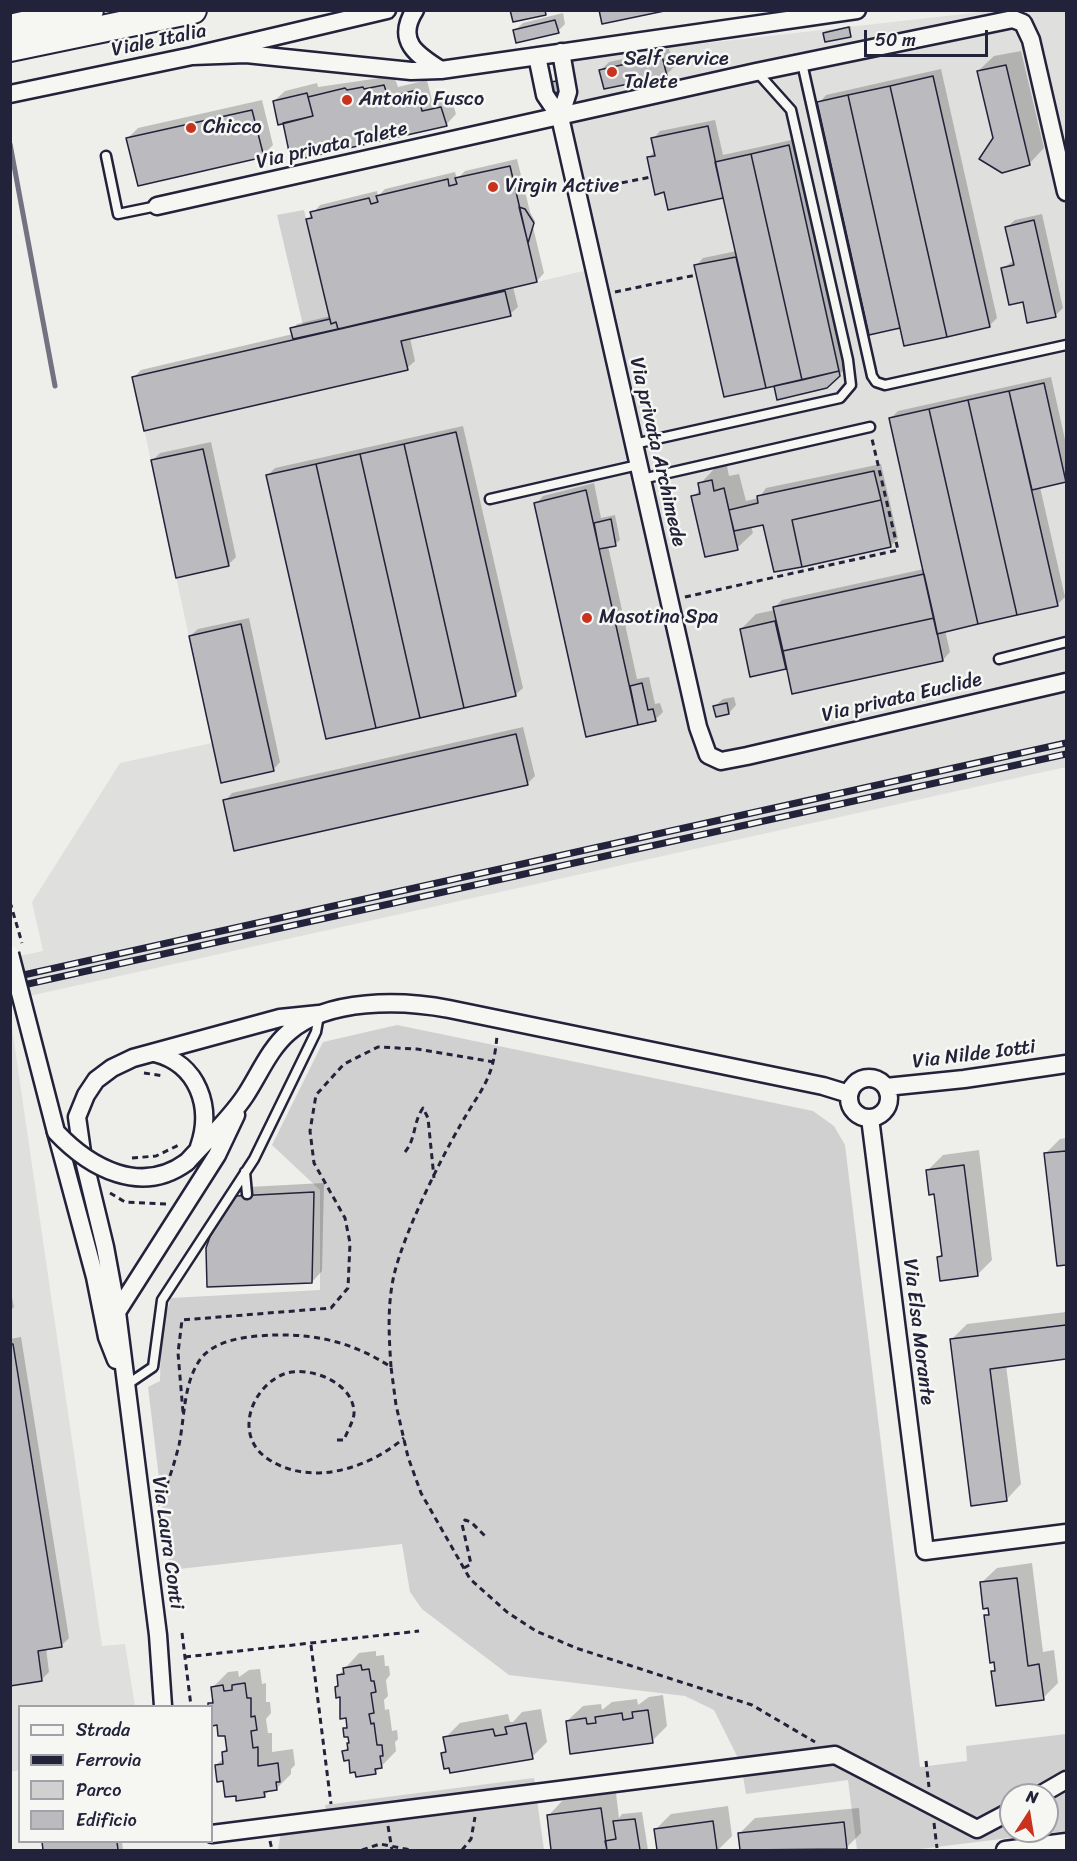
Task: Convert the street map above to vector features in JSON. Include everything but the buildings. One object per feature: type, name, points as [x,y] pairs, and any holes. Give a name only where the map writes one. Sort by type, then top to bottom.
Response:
[{"type":"main road","points":[[10,28],[90,10]]},
{"type":"main road","points":[[10,48],[193,10]]},
{"type":"street","name":"Viale Italia","points":[[10,94],[192,57],[387,10]]},
{"type":"street","points":[[415,10],[409,20],[407,35],[412,47],[421,58],[441,70]]},
{"type":"street","points":[[192,57],[246,54],[401,70],[441,70],[857,10]]},
{"type":"street","name":"Via privata Talete","points":[[157,206],[756,72],[1006,19],[1023,23],[1031,40],[1066,192]]},
{"type":"street","points":[[284,33],[279,42],[281,51],[289,59]]},
{"type":"street","points":[[560,117],[568,92],[561,52]]},
{"type":"street","points":[[537,57],[544,95],[560,117]]},
{"type":"street","name":"Via privata Archimede","points":[[560,117],[702,744],[708,755],[721,761],[747,756]]},
{"type":"street","name":"Via privata Euclide","points":[[747,756],[1066,682]]},
{"type":"street","points":[[16,950],[56,1132],[95,1277],[107,1337],[125,1386]]},
{"type":"street","points":[[125,1386],[117,1312],[105,1247],[81,1152],[78,1111],[90,1087],[104,1073],[133,1058],[280,1018],[388,1002],[422,1004],[824,1086],[849,1094]]},
{"type":"street","points":[[117,1312],[217,1155],[243,1098],[280,1041],[296,1026],[319,1014]]},
{"type":"street","points":[[155,1053],[181,1065],[200,1089],[205,1117],[190,1151]]},
{"type":"street","name":"Via Nilde Iotti","points":[[886,1087],[964,1079],[1066,1064]]},
{"type":"street","points":[[862,1079],[875,1079],[886,1087],[889,1103],[878,1116],[870,1118],[854,1111],[849,1094],[862,1079]]},
{"type":"street","points":[[56,1132],[74,1151],[115,1174],[142,1179],[161,1176],[190,1151],[243,1098]]},
{"type":"street","name":"Via Elsa Morante","points":[[870,1118],[926,1551],[1066,1533]]},
{"type":"street","name":"Via Laura Conti","points":[[125,1386],[158,1635],[163,1705]]},
{"type":"street","points":[[213,1834],[835,1755],[977,1829],[999,1817]]},
{"type":"street","points":[[1005,1851],[1066,1842]]},
{"type":"lane","points":[[802,63],[872,376],[876,382],[885,386],[1066,345]]},
{"type":"lane","points":[[634,444],[840,398],[851,386],[848,360],[791,110],[756,72]]},
{"type":"lane","points":[[106,156],[118,214],[157,206]]},
{"type":"lane","points":[[490,499],[870,427]]},
{"type":"lane","points":[[999,659],[1066,642]]},
{"type":"lane","points":[[125,1386],[153,1367],[162,1300],[245,1172],[316,1032],[319,1014]]},
{"type":"lane","points":[[245,1172],[247,1194]]},
{"type":"path","points":[[577,192],[651,177]]},
{"type":"path","points":[[601,296],[696,275]]},
{"type":"path","points":[[669,601],[898,550],[870,427]]},
{"type":"path","points":[[10,902],[16,950]]},
{"type":"path","points":[[497,1035],[494,1062],[482,1094],[462,1123],[434,1179],[394,1274],[390,1304],[391,1367],[404,1438],[421,1493],[470,1579],[507,1612],[536,1631],[576,1648],[752,1705],[799,1730],[835,1755]]},
{"type":"path","points":[[183,1418],[178,1353],[182,1320],[331,1308],[348,1287],[350,1243],[345,1218],[314,1162],[310,1131],[316,1095],[344,1064],[378,1047],[417,1049],[494,1062]]},
{"type":"path","points":[[138,1073],[164,1075],[169,1078]]},
{"type":"path","points":[[405,1152],[411,1145],[418,1114],[423,1108],[428,1118],[434,1179]]},
{"type":"path","points":[[129,1157],[156,1156],[171,1150],[190,1151]]},
{"type":"path","points":[[107,1191],[124,1202],[173,1205]]},
{"type":"path","points":[[157,1507],[179,1444],[188,1388],[202,1358],[222,1343],[256,1335],[298,1334],[328,1338],[369,1353],[391,1367]]},
{"type":"path","points":[[337,1440],[344,1440],[354,1416],[352,1405],[334,1381],[314,1372],[293,1371],[276,1377],[258,1391],[249,1413],[252,1440],[266,1458],[289,1469],[316,1473],[348,1469],[386,1454],[404,1438]]},
{"type":"path","points":[[464,1568],[471,1564],[462,1524],[465,1520],[471,1522],[486,1537]]},
{"type":"path","points":[[185,1657],[311,1645],[419,1631]]},
{"type":"path","points":[[182,1633],[191,1705]]},
{"type":"path","points":[[311,1645],[333,1819]]},
{"type":"path","points":[[462,1851],[471,1839],[475,1828],[475,1801]]},
{"type":"path","points":[[386,1812],[392,1851]]},
{"type":"path","points":[[362,1851],[369,1846],[391,1844],[411,1851]]},
{"type":"shaded area","points":[[990,11],[1066,11],[1066,767],[11,1000],[10,958],[43,951],[32,902],[120,763],[212,743],[133,378],[600,267],[556,60]]},
{"type":"shaded area","points":[[10,1014],[102,1646],[125,1644],[135,1705],[18,1705],[18,1770],[11,1772]]},
{"type":"green space","points":[[304,210],[330,319],[303,325],[277,215]]},
{"type":"green space","points":[[397,1025],[813,1111],[834,1126],[845,1145],[920,1767],[967,1761],[966,1746],[1066,1734],[1066,1831],[1059,1832],[1059,1783],[999,1783],[999,1839],[912,1850],[857,1850],[848,1780],[746,1794],[741,1764],[714,1710],[685,1696],[509,1675],[422,1609],[410,1592],[402,1544],[170,1570],[148,1387],[160,1381],[161,1329],[171,1298],[320,1290],[320,1190],[272,1145],[323,1042]]},
{"type":"green space","points":[[534,1778],[544,1850],[278,1850],[282,1825],[327,1816],[325,1805]]},
{"type":"waterway","points":[[10,144],[55,386]]},
{"type":"railway","points":[[10,978],[1066,743]]},
{"type":"railway","points":[[10,988],[1066,754]]},
{"type":"place","name":"Self service Talete","points":[[612,72]]},
{"type":"place","name":"Antonio Fusco","points":[[347,100]]},
{"type":"place","name":"Chicco","points":[[191,128]]},
{"type":"place","name":"Virgin Active","points":[[493,187]]},
{"type":"place","name":"Masotina Spa","points":[[587,618]]}]
